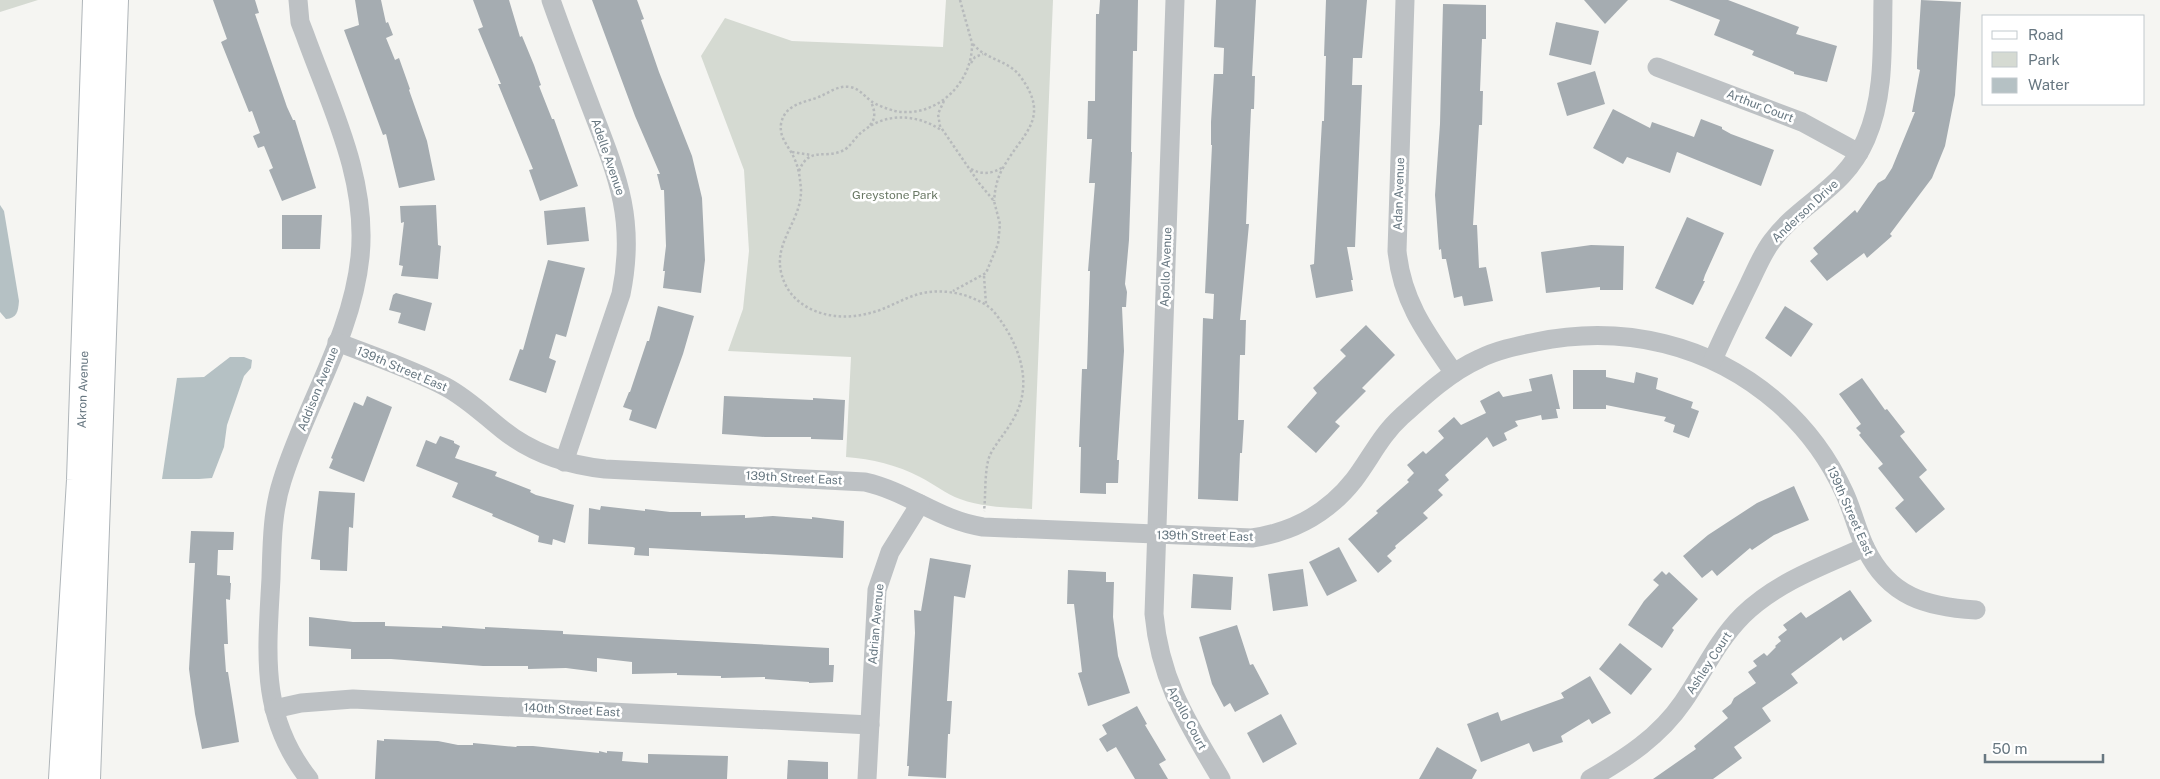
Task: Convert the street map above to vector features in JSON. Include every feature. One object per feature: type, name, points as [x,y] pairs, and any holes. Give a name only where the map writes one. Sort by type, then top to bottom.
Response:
[{"type":"street","name":"Akron Avenue","points":[[62,779],[80,480],[96,0]]},
{"type":"street","name":"Akron Avenue","points":[[87,779],[116,0]]},
{"type":"street","name":"Addison Avenue","points":[[298,0],[302,29],[352,162],[359,199],[362,238],[358,276],[349,309],[284,474],[275,513],[267,657],[269,684],[274,709],[290,749],[309,779]]},
{"type":"street","name":"Adelle Avenue","points":[[550,0],[619,184],[625,211],[627,239],[625,276],[621,294],[564,462]]},
{"type":"street","name":"Apollo Avenue","points":[[1156,534],[1175,0]]},
{"type":"street","name":"Adan Avenue","points":[[1405,0],[1397,251],[1405,292],[1416,317],[1454,373]]},
{"type":"street","name":"Anderson Drive","points":[[1714,360],[1755,272],[1772,241],[1790,222],[1833,187],[1859,153],[1869,133],[1876,111],[1880,81],[1883,0]]},
{"type":"street","name":"Arthur Court","points":[[1657,67],[1802,122],[1859,153]]},
{"type":"street","name":"139th Street East","points":[[337,342],[445,386],[476,407],[517,440],[564,462],[605,469],[865,482],[894,490],[952,520],[983,527],[1252,538],[1272,535],[1292,528],[1336,500],[1354,479],[1383,436],[1400,418],[1454,373],[1479,358],[1509,348],[1578,336],[1605,335],[1639,338],[1678,347],[1714,360],[1769,395],[1812,440],[1828,462],[1845,493],[1865,547],[1872,560],[1887,579],[1908,595],[1932,605],[1976,610]]},
{"type":"street","name":"Adrian Avenue","points":[[867,779],[876,604],[880,577],[890,552],[920,504]]},
{"type":"street","name":"Apollo Court","points":[[1156,534],[1154,614],[1162,666],[1175,698],[1221,779]]},
{"type":"street","name":"Ashley Court","points":[[1590,779],[1632,754],[1665,725],[1692,690],[1719,643],[1731,628],[1757,603],[1787,582],[1865,547]]},
{"type":"street","name":"140th Street East","points":[[274,709],[319,701],[353,699],[870,725]]},
{"type":"path","points":[[960,0],[972,43],[968,66]]},
{"type":"path","points":[[972,43],[983,54],[1015,70],[1028,89],[1034,112],[1031,126],[1004,166],[996,186],[994,201],[1000,224],[1000,237],[995,254],[984,276],[987,305]]},
{"type":"path","points":[[983,54],[975,57],[968,66],[938,114],[944,131],[994,201]]},
{"type":"path","points":[[945,100],[925,109],[908,113],[889,109],[871,101],[859,90],[847,86],[795,104],[786,114],[781,125],[782,137],[791,151],[799,172],[800,204],[782,243],[779,259],[785,284],[794,296],[804,305],[824,314],[859,316],[872,313],[923,293],[951,292],[965,295],[987,305],[998,316],[1011,336],[1022,363],[1022,395],[1017,413],[989,459],[983,527]]},
{"type":"path","points":[[791,151],[798,154],[813,155],[842,151],[873,122],[874,113],[871,101]]},
{"type":"path","points":[[867,127],[886,119],[908,117],[922,120],[944,131]]},
{"type":"path","points":[[799,172],[805,161],[813,155]]},
{"type":"path","points":[[969,168],[977,173],[988,174],[1004,166]]},
{"type":"path","points":[[951,292],[984,276]]},
{"type":"green space","points":[[0,0],[38,0],[0,12]]},
{"type":"green space","name":"Greystone Park","points":[[946,0],[1053,0],[1032,509],[996,507],[969,502],[902,469],[875,461],[846,457],[851,357],[728,351],[743,309],[749,251],[744,170],[701,56],[725,18],[792,41],[943,47]]},
{"type":"water","points":[[0,205],[4,211],[19,301],[16,314],[6,319],[0,312]]},
{"type":"water","points":[[230,357],[244,357],[252,360],[251,368],[244,376],[227,425],[224,447],[212,478],[162,479],[177,378],[204,377]]},
{"type":"building","points":[[213,0],[255,0],[259,13],[255,14],[287,107],[293,120],[295,120],[316,188],[282,201],[269,170],[273,168],[264,146],[258,148],[253,136],[260,133],[252,111],[249,112],[221,42],[227,39]]},
{"type":"building","points":[[355,0],[381,0],[386,23],[388,22],[393,35],[386,38],[395,60],[399,58],[410,89],[427,141],[435,180],[399,188],[386,134],[383,135],[344,30],[359,25]]},
{"type":"building","points":[[473,0],[509,0],[520,37],[522,36],[534,65],[541,85],[539,86],[552,119],[554,119],[578,186],[540,201],[529,170],[533,169],[478,29],[483,27]]},
{"type":"building","points":[[592,0],[637,0],[644,19],[641,20],[659,72],[692,156],[702,198],[705,260],[701,293],[663,288],[666,246],[664,190],[661,190],[657,174],[660,174],[635,116]]},
{"type":"building","points":[[1100,0],[1138,0],[1137,51],[1133,51],[1129,240],[1125,284],[1127,292],[1126,307],[1122,307],[1124,351],[1117,460],[1119,460],[1118,483],[1106,483],[1106,494],[1080,493],[1081,447],[1079,447],[1082,369],[1087,369],[1090,271],[1088,271],[1095,183],[1089,183],[1092,139],[1087,139],[1088,101],[1095,101],[1096,14],[1099,14]]},
{"type":"building","points":[[1216,0],[1256,0],[1252,76],[1255,76],[1254,109],[1251,109],[1246,224],[1249,224],[1240,320],[1246,320],[1245,355],[1240,355],[1238,420],[1244,420],[1242,453],[1240,453],[1238,501],[1198,499],[1203,318],[1213,319],[1214,294],[1205,293],[1212,145],[1211,122],[1214,74],[1223,74],[1224,48],[1214,47]]},
{"type":"building","points":[[1326,0],[1367,0],[1362,58],[1353,58],[1352,85],[1362,85],[1355,247],[1347,247],[1353,291],[1316,298],[1310,265],[1314,264],[1322,121],[1324,121]]},
{"type":"building","points":[[1584,0],[1628,0],[1605,24]]},
{"type":"building","points":[[1669,0],[1728,0],[1799,27],[1796,34],[1837,46],[1827,82],[1794,74],[1794,72],[1752,55],[1754,51],[1714,35],[1720,20]]},
{"type":"building","points":[[1921,0],[1961,2],[1955,95],[1945,146],[1932,178],[1890,234],[1892,236],[1867,258],[1864,253],[1827,281],[1810,261],[1818,254],[1813,248],[1855,210],[1857,213],[1878,183],[1885,179],[1892,168],[1915,112],[1912,112],[1920,70],[1917,69],[1917,62]]},
{"type":"building","points":[[1443,4],[1486,5],[1486,39],[1482,39],[1480,91],[1483,91],[1482,125],[1479,125],[1473,225],[1477,225],[1479,268],[1486,267],[1493,301],[1464,306],[1462,296],[1454,298],[1446,259],[1442,259],[1441,249],[1439,250],[1435,195],[1440,124]]},
{"type":"building","points":[[1556,22],[1599,31],[1591,65],[1549,55]]},
{"type":"building","points":[[1595,71],[1605,104],[1567,116],[1557,83]]},
{"type":"building","points":[[1613,109],[1650,128],[1652,122],[1694,137],[1701,119],[1722,127],[1722,129],[1731,134],[1774,150],[1761,186],[1677,152],[1670,173],[1627,157],[1623,164],[1593,148]]},
{"type":"building","points":[[436,205],[438,245],[441,246],[438,279],[401,276],[403,266],[399,265],[404,222],[401,223],[400,206]]},
{"type":"building","points":[[585,207],[589,241],[547,245],[544,211]]},
{"type":"building","points":[[282,215],[322,215],[320,249],[282,249]]},
{"type":"building","points":[[1687,217],[1724,233],[1705,275],[1703,281],[1705,281],[1693,305],[1655,288]]},
{"type":"building","points":[[1591,245],[1624,246],[1623,290],[1600,290],[1600,287],[1546,293],[1541,252]]},
{"type":"building","points":[[548,260],[585,268],[566,337],[556,334],[549,358],[556,361],[546,393],[509,380],[520,349],[523,350]]},
{"type":"building","points":[[396,293],[432,303],[425,331],[398,323],[401,313],[389,310],[393,295]]},
{"type":"building","points":[[658,306],[694,316],[683,354],[656,429],[629,420],[632,410],[623,407],[647,341],[649,341]]},
{"type":"building","points":[[1785,306],[1813,324],[1791,357],[1765,338]]},
{"type":"building","points":[[1366,325],[1395,355],[1362,388],[1366,391],[1335,422],[1340,426],[1316,453],[1287,427],[1317,393],[1313,388],[1346,356],[1340,350]]},
{"type":"building","points":[[1573,370],[1606,370],[1606,377],[1634,383],[1636,372],[1658,378],[1656,389],[1693,402],[1691,408],[1699,411],[1689,438],[1673,432],[1675,425],[1664,421],[1666,417],[1606,405],[1606,409],[1573,409]]},
{"type":"building","points":[[1552,374],[1560,409],[1556,409],[1558,418],[1542,420],[1541,415],[1515,421],[1518,426],[1504,433],[1507,440],[1493,447],[1487,437],[1445,475],[1449,480],[1438,490],[1443,495],[1423,513],[1428,518],[1395,546],[1396,548],[1387,556],[1392,561],[1378,573],[1348,539],[1409,482],[1407,480],[1414,473],[1407,465],[1423,451],[1426,454],[1444,438],[1438,431],[1454,417],[1461,425],[1486,413],[1480,401],[1499,391],[1503,397],[1532,391],[1529,379]]},
{"type":"building","points":[[1862,378],[1885,410],[1887,409],[1905,432],[1900,436],[1927,470],[1919,477],[1945,509],[1916,533],[1895,508],[1904,500],[1878,468],[1883,464],[1859,435],[1861,433],[1856,428],[1861,424],[1839,394]]},
{"type":"building","points":[[367,396],[392,407],[364,482],[329,468],[333,459],[331,458],[354,402],[363,406]]},
{"type":"building","points":[[724,396],[845,400],[843,440],[722,434]]},
{"type":"building","points":[[440,436],[454,441],[454,443],[460,446],[455,458],[497,472],[495,476],[531,490],[530,492],[536,495],[574,505],[565,543],[553,539],[552,545],[538,542],[539,536],[452,497],[458,483],[416,466],[426,440],[436,444]]},
{"type":"building","points":[[1794,486],[1809,520],[1774,535],[1752,550],[1750,548],[1717,576],[1712,570],[1702,578],[1683,556],[1708,535],[1757,503]]},
{"type":"building","points":[[319,491],[355,493],[353,528],[349,527],[347,571],[320,570],[320,560],[311,559]]},
{"type":"building","points":[[601,506],[645,511],[645,509],[670,512],[701,512],[701,516],[745,515],[745,518],[773,516],[812,519],[812,517],[844,521],[843,558],[649,548],[649,556],[634,555],[635,548],[633,547],[588,544],[589,508],[600,510]]},
{"type":"building","points":[[191,531],[234,532],[233,550],[218,550],[217,575],[230,576],[231,583],[230,600],[226,599],[228,644],[224,644],[226,672],[228,672],[239,742],[202,749],[189,669],[195,563],[189,563]]},
{"type":"building","points":[[1339,547],[1357,581],[1327,596],[1309,562]]},
{"type":"building","points":[[930,558],[971,565],[965,598],[954,596],[947,701],[952,701],[946,778],[908,776],[909,766],[907,766],[915,633],[914,610],[921,611]]},
{"type":"building","points":[[1303,569],[1308,606],[1273,611],[1268,574]]},
{"type":"building","points":[[1068,570],[1106,572],[1106,582],[1114,582],[1113,617],[1118,656],[1130,693],[1088,706],[1078,673],[1082,672],[1074,604],[1067,604]]},
{"type":"building","points":[[1662,571],[1666,575],[1669,572],[1698,599],[1672,628],[1674,630],[1662,648],[1628,625],[1644,601],[1659,585],[1653,580]]},
{"type":"building","points":[[1193,574],[1233,577],[1231,610],[1191,608]]},
{"type":"building","points":[[1850,590],[1872,621],[1843,641],[1841,637],[1791,674],[1798,683],[1762,708],[1771,721],[1734,747],[1742,758],[1713,779],[1653,779],[1696,749],[1694,746],[1728,718],[1722,711],[1731,704],[1734,698],[1756,683],[1748,672],[1757,666],[1753,661],[1764,653],[1767,656],[1781,641],[1778,637],[1787,630],[1783,625],[1801,612],[1806,618]]},
{"type":"building","points":[[309,617],[353,622],[385,622],[385,626],[442,628],[442,626],[485,629],[485,627],[563,631],[563,634],[829,648],[829,665],[834,665],[833,682],[809,683],[765,679],[765,677],[721,678],[721,676],[677,675],[677,673],[632,674],[632,662],[597,658],[597,672],[566,668],[528,669],[528,666],[483,666],[391,659],[351,659],[351,649],[309,646]]},
{"type":"building","points":[[1237,625],[1250,665],[1253,664],[1269,694],[1235,712],[1230,703],[1224,707],[1212,684],[1199,637]]},
{"type":"building","points":[[1620,643],[1652,669],[1631,695],[1599,669]]},
{"type":"building","points":[[1590,676],[1611,713],[1592,724],[1589,719],[1561,736],[1563,742],[1533,752],[1529,743],[1481,762],[1467,724],[1498,712],[1501,721],[1564,698],[1561,693]]},
{"type":"building","points":[[1137,706],[1147,724],[1145,725],[1166,760],[1159,764],[1168,779],[1135,779],[1116,747],[1107,752],[1099,739],[1107,734],[1102,725]]},
{"type":"building","points":[[1281,714],[1297,744],[1263,763],[1247,733]]},
{"type":"building","points":[[384,739],[438,741],[458,745],[473,745],[473,743],[516,747],[533,746],[599,753],[599,751],[607,753],[607,751],[623,752],[622,761],[648,763],[648,754],[728,756],[727,779],[375,779],[377,740],[384,741]]},
{"type":"building","points":[[1437,747],[1477,770],[1472,779],[1419,779]]},
{"type":"building","points":[[788,760],[828,762],[828,779],[787,779]]}]
